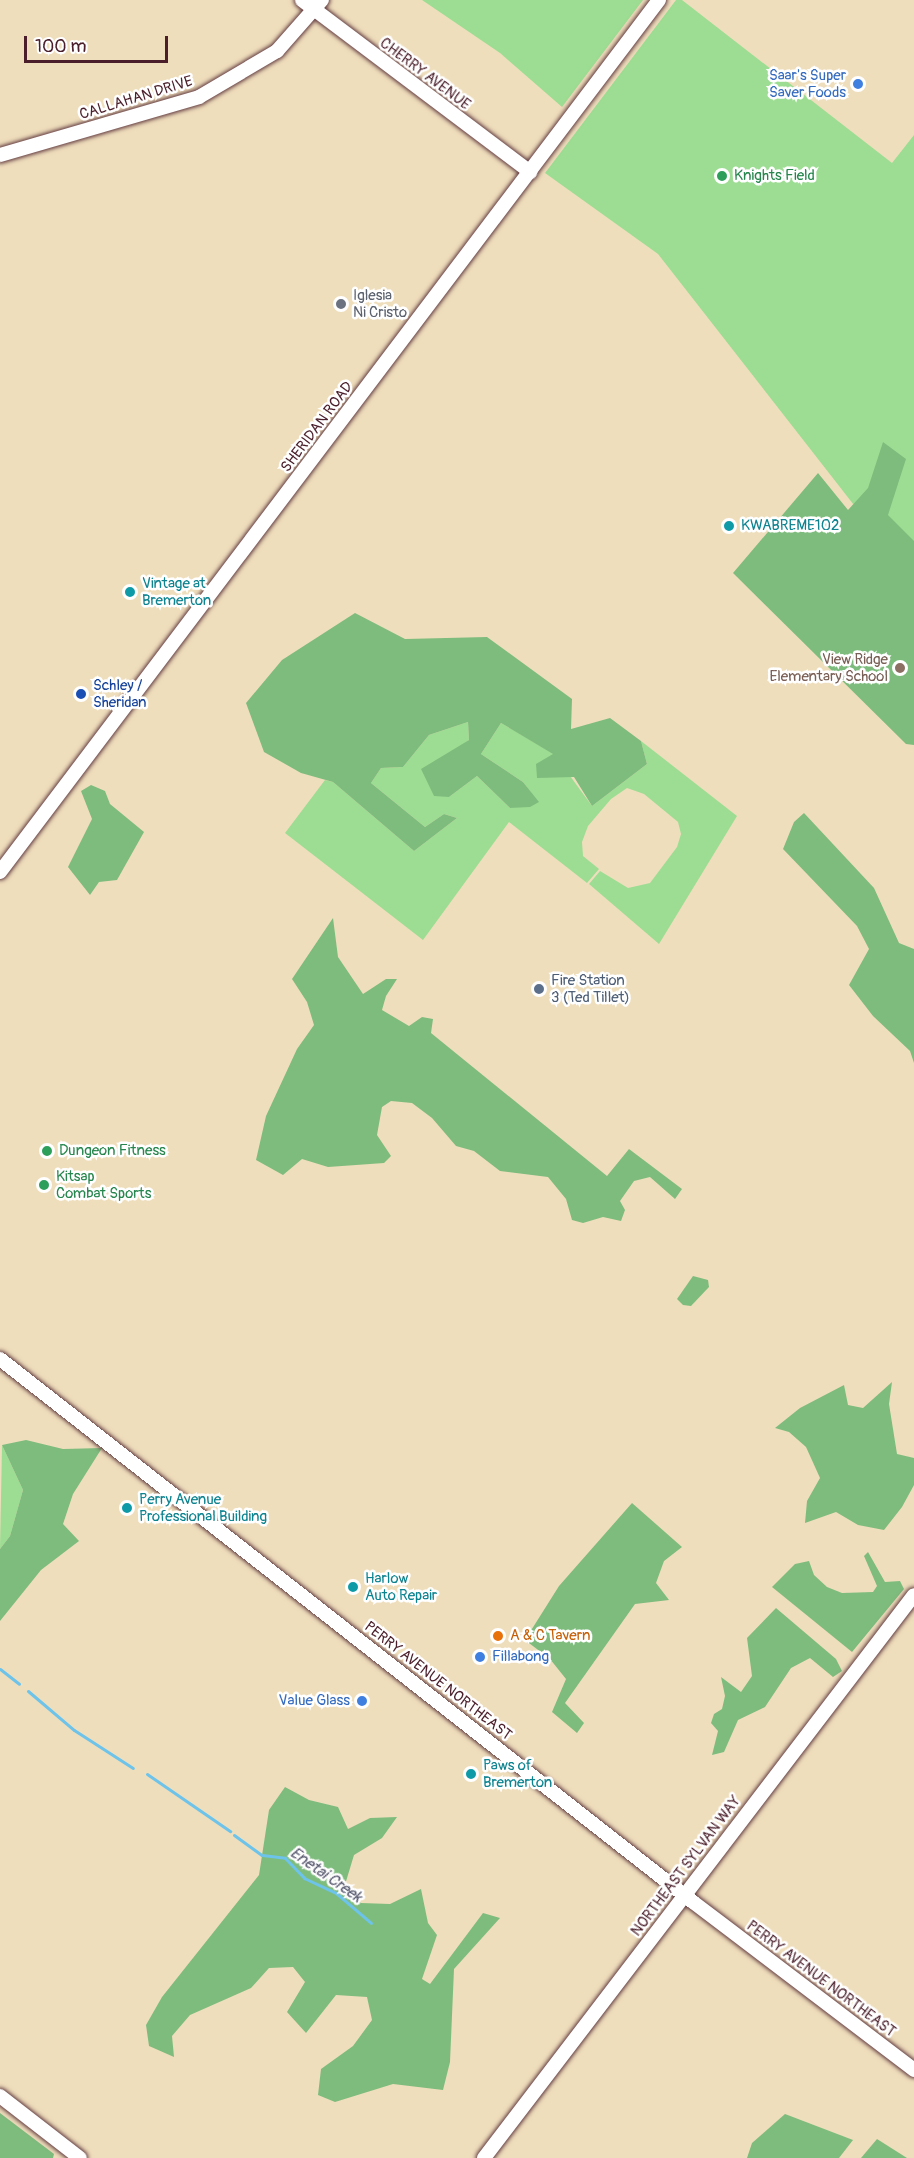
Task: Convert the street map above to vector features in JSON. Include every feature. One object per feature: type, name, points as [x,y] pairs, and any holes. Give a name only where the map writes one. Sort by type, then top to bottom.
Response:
[{"type":"main road","name":"CHERRY AVENUE","points":[[302,0],[318,5],[530,172]]},
{"type":"main road","name":"SHERIDAN ROAD","points":[[0,872],[659,0]]},
{"type":"main road","name":"CALLAHAN DRIVE","points":[[0,155],[199,97],[277,51],[318,5]]},
{"type":"main road","name":"PERRY AVENUE NORTHEAST","points":[[0,1359],[684,1895],[914,2070]]},
{"type":"main road","name":"NORTHEAST SYLVAN WAY","points":[[484,2158],[914,1595]]},
{"type":"main road","points":[[0,2096],[80,2158]]},
{"type":"green space","points":[[422,0],[643,0],[562,107],[500,53]]},
{"type":"green space","points":[[676,0],[682,0],[892,163],[914,135],[914,582],[658,254],[545,173]]},
{"type":"green space","points":[[883,442],[906,459],[888,515],[914,541],[914,745],[906,744],[733,573],[818,473],[848,510],[868,488]]},
{"type":"green space","points":[[355,613],[405,639],[487,637],[572,699],[571,729],[610,718],[641,741],[647,764],[592,806],[574,777],[537,778],[536,764],[553,754],[501,723],[481,754],[523,782],[539,802],[530,807],[510,808],[477,776],[449,797],[434,796],[421,769],[469,740],[468,722],[429,735],[403,767],[381,768],[371,783],[425,827],[444,814],[457,818],[414,851],[333,782],[301,773],[264,752],[246,703],[282,660]]},
{"type":"green space","points":[[468,722],[469,740],[457,749],[449,797],[477,776],[510,808],[538,802],[523,782],[481,754],[501,723],[554,754],[592,806],[647,764],[641,741],[737,816],[659,944],[589,884],[600,871],[628,888],[650,883],[677,847],[681,834],[678,822],[644,794],[627,788],[611,799],[588,826],[582,842],[583,856],[599,869],[587,883],[509,822],[423,940],[285,833],[325,780],[333,782],[414,851],[457,818],[444,814],[425,827],[371,783],[381,768],[403,767],[429,735]]},
{"type":"green space","points":[[91,785],[105,791],[110,804],[144,832],[117,880],[99,882],[90,895],[68,867],[92,819],[81,791]]},
{"type":"green space","points":[[804,813],[874,888],[899,943],[914,949],[914,1063],[910,1051],[873,1016],[849,985],[869,949],[857,926],[783,849],[794,822]]},
{"type":"green space","points":[[333,918],[338,957],[363,994],[386,979],[397,979],[386,996],[382,1010],[409,1026],[422,1017],[433,1019],[431,1033],[607,1176],[629,1149],[682,1189],[675,1199],[650,1177],[634,1181],[620,1201],[625,1210],[621,1221],[603,1217],[583,1223],[572,1220],[566,1199],[548,1177],[500,1171],[474,1151],[456,1146],[432,1118],[412,1103],[391,1101],[382,1107],[377,1135],[391,1156],[384,1163],[328,1167],[302,1159],[283,1175],[256,1160],[266,1116],[297,1049],[314,1025],[307,1002],[292,979]]},
{"type":"green space","points":[[693,1276],[708,1280],[709,1287],[691,1306],[683,1305],[677,1299]]},
{"type":"green space","points":[[892,1382],[889,1404],[897,1454],[914,1458],[914,1485],[902,1507],[884,1530],[858,1525],[836,1512],[805,1523],[807,1501],[820,1478],[806,1447],[789,1432],[775,1428],[800,1408],[844,1385],[848,1405],[863,1408]]},
{"type":"green space","points":[[26,1440],[63,1449],[102,1448],[73,1494],[63,1524],[79,1541],[41,1570],[0,1621],[0,1549],[10,1536],[23,1490],[2,1445]]},
{"type":"green space","points":[[2,1445],[23,1490],[10,1536],[0,1549]]},
{"type":"green space","points":[[632,1503],[682,1547],[664,1561],[656,1583],[669,1600],[635,1604],[565,1703],[584,1723],[577,1733],[552,1712],[566,1679],[550,1659],[525,1640],[559,1586]]},
{"type":"green space","points":[[868,1552],[885,1582],[900,1581],[904,1589],[852,1652],[772,1587],[795,1564],[809,1561],[814,1575],[827,1587],[842,1593],[873,1592],[877,1586],[864,1556]]},
{"type":"green space","points":[[776,1608],[836,1659],[842,1671],[833,1677],[810,1658],[791,1668],[765,1707],[738,1720],[724,1752],[712,1755],[718,1731],[711,1723],[714,1714],[722,1709],[725,1696],[721,1677],[741,1692],[752,1676],[747,1638]]},
{"type":"green space","points":[[285,1787],[309,1800],[338,1807],[348,1829],[370,1818],[397,1817],[382,1838],[354,1855],[344,1888],[361,1903],[390,1904],[421,1889],[428,1923],[437,1935],[422,1979],[430,1984],[483,1913],[500,1918],[454,1969],[450,2062],[443,2090],[393,2084],[335,2102],[318,2095],[321,2069],[353,2046],[372,2020],[367,1997],[336,1995],[306,2033],[287,2012],[305,1982],[293,1967],[269,1968],[251,1988],[190,2015],[172,2036],[174,2057],[149,2046],[146,2025],[162,1997],[259,1875],[269,1810]]},
{"type":"green space","points":[[0,2113],[54,2154],[53,2158],[0,2158]]},
{"type":"green space","points":[[785,2114],[853,2140],[839,2158],[747,2158],[752,2143]]},
{"type":"green space","points":[[877,2139],[907,2158],[861,2158]]},
{"type":"waterway","name":"Enetai Creek","points":[[0,1669],[19,1684]]},
{"type":"waterway","name":"Enetai Creek","points":[[28,1691],[74,1730],[133,1768]]},
{"type":"waterway","name":"Enetai Creek","points":[[147,1774],[230,1831]]},
{"type":"waterway","name":"Enetai Creek","points":[[234,1835],[262,1855],[285,1858],[304,1878],[336,1893],[371,1923]]},
{"type":"place","name":"Saar's Super Saver Foods","points":[[858,84]]},
{"type":"place","name":"Knights Field","points":[[722,176]]},
{"type":"place","name":"Iglesia Ni Cristo","points":[[341,304]]},
{"type":"place","name":"KWABREME102","points":[[729,526]]},
{"type":"place","name":"Vintage at Bremerton","points":[[130,592]]},
{"type":"place","name":"View Ridge Elementary School","points":[[900,668]]},
{"type":"place","name":"Schley / Sheridan","points":[[81,694]]},
{"type":"place","name":"Fire Station 3 (Ted Tillet)","points":[[539,989]]},
{"type":"place","name":"Dungeon Fitness","points":[[47,1151]]},
{"type":"place","name":"Kitsap Combat Sports","points":[[44,1185]]},
{"type":"place","name":"Perry Avenue Professional Building","points":[[127,1508]]},
{"type":"place","name":"Harlow Auto Repair","points":[[353,1587]]},
{"type":"place","name":"A & C Tavern","points":[[498,1636]]},
{"type":"place","name":"Fillabong","points":[[480,1657]]},
{"type":"place","name":"Value Glass","points":[[362,1701]]},
{"type":"place","name":"Paws of Bremerton","points":[[471,1774]]}]
